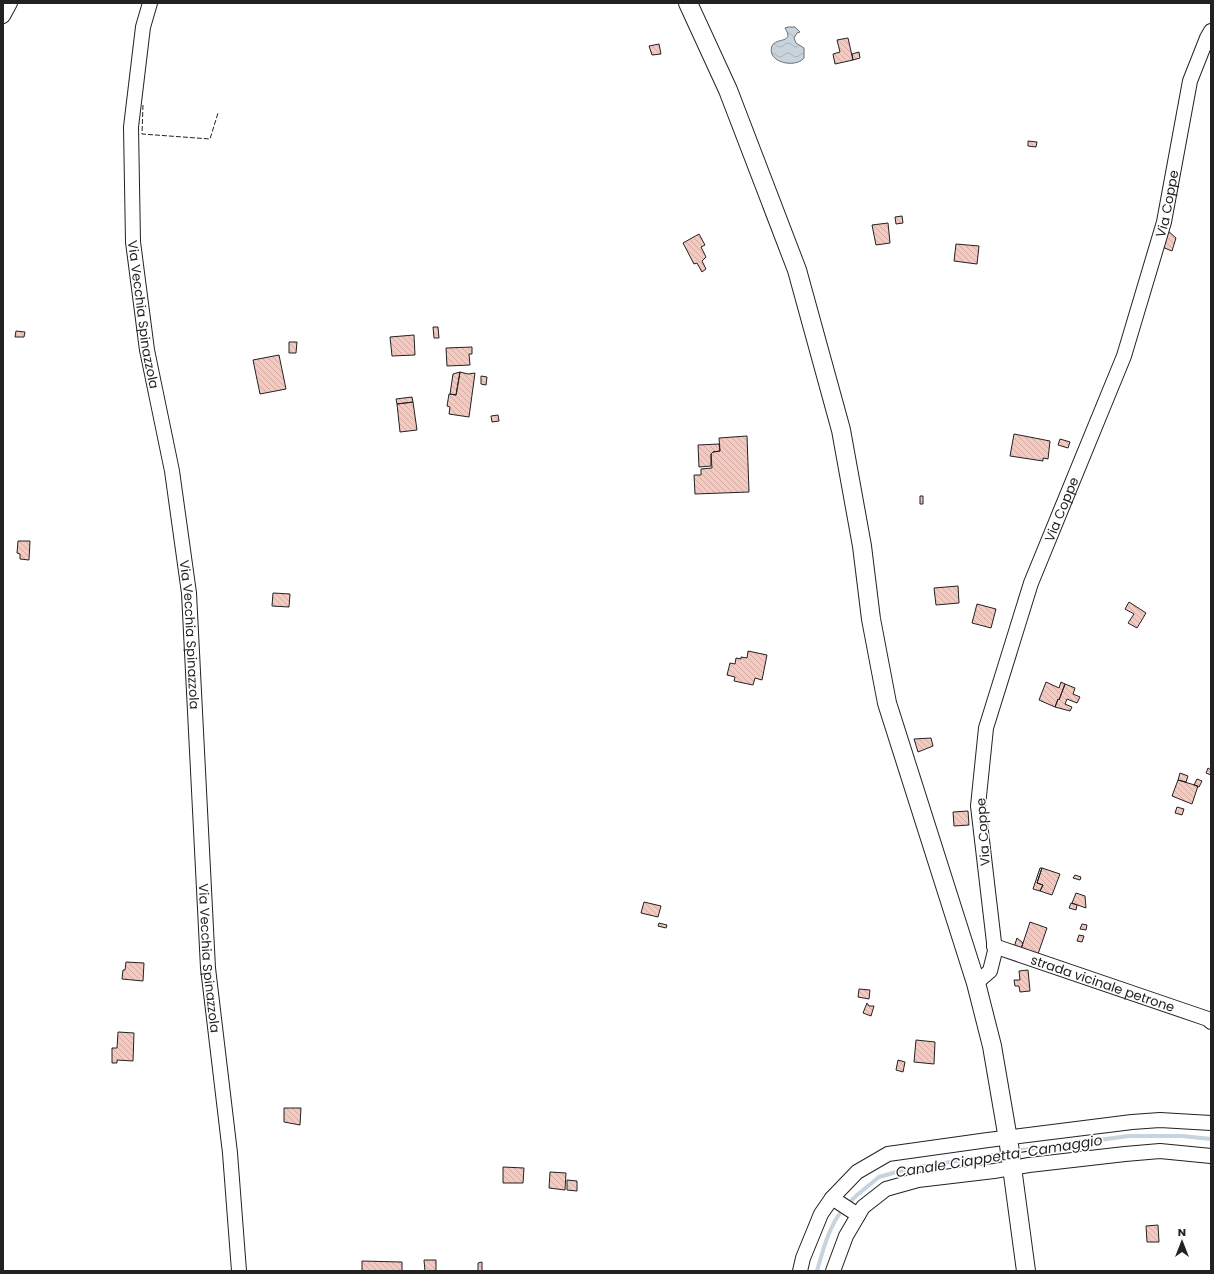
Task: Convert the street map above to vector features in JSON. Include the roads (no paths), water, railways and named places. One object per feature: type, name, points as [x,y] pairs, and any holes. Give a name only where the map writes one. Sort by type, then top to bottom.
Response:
[{"type":"main road","points":[[688,3],[728,90],[797,270],[841,430],[862,546],[871,619],[887,703],[976,983],[992,1046],[1010,1153],[1026,1271]]},
{"type":"street","points":[[3,16],[10,3]]},
{"type":"street","name":"Via Vecchia Spinazzola","points":[[150,3],[143,27],[131,127],[133,242],[147,350],[172,471],[189,593],[208,968],[230,1153],[239,1271]]},
{"type":"street","name":"Via Coppe","points":[[976,983],[990,971],[995,951],[978,806],[986,728],[1031,583],[1124,356],[1164,222],[1190,81],[1210,37]]},
{"type":"street","name":"strada vicinale petrone","points":[[994,946],[1208,1019],[1211,1022]]},
{"type":"street","points":[[834,1271],[846,1236],[858,1214],[863,1207],[886,1189],[1010,1153],[1132,1122],[1160,1120],[1211,1123]]},
{"type":"street","points":[[800,1271],[803,1258],[821,1214],[832,1198],[857,1172],[888,1154],[1010,1153],[1029,1165],[1118,1154],[1160,1151],[1211,1156]]},
{"type":"street","points":[[832,1198],[858,1214]]},
{"type":"water","points":[[795,27],[800,32],[797,33],[794,38],[796,43],[804,48],[804,58],[794,63],[777,60],[771,52],[774,43],[784,40],[788,36],[785,28]]},
{"type":"waterway","name":"Canale Ciappetta-Camaggio","points":[[1015,1151],[1129,1136],[1182,1136],[1211,1139]]},
{"type":"waterway","name":"Canale Ciappetta-Camaggio","points":[[848,1204],[879,1177],[907,1169],[1006,1153]]},
{"type":"waterway","name":"Canale Ciappetta-Camaggio","points":[[817,1271],[830,1231],[843,1209]]}]
